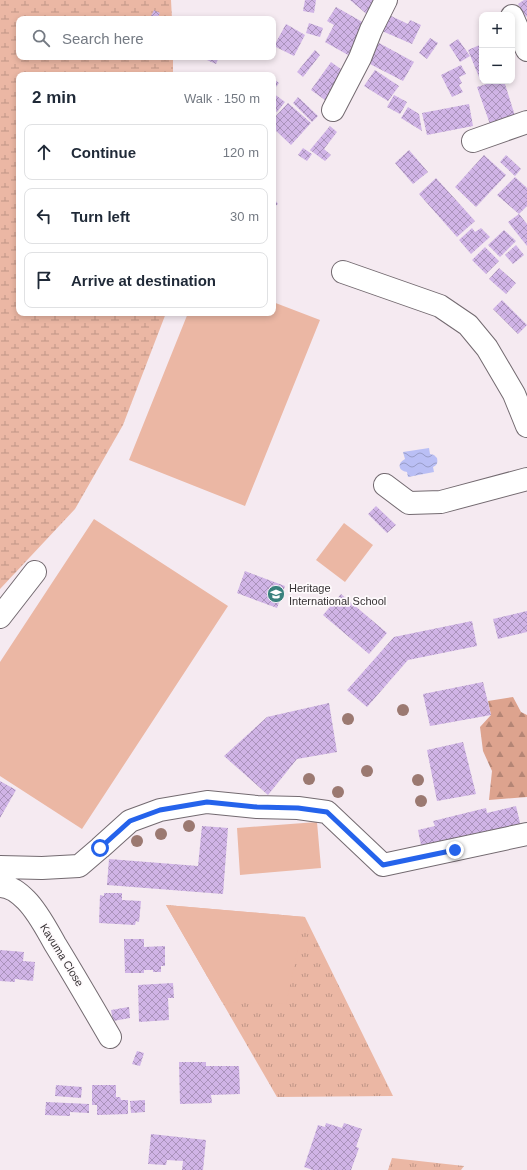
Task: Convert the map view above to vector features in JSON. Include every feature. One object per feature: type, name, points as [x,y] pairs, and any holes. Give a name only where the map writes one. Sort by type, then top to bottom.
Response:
[{"type":"street","points":[[332,110],[360,58],[371,30],[386,0]]},
{"type":"street","points":[[505,0],[511,12]]},
{"type":"street","points":[[515,22],[527,50]]},
{"type":"street","points":[[473,141],[527,122]]},
{"type":"street","points":[[343,272],[440,306],[468,325],[487,348],[514,394],[527,426]]},
{"type":"street","points":[[385,485],[409,503],[442,502],[527,479]]},
{"type":"street","points":[[0,618],[35,572]]},
{"type":"street","points":[[0,867],[42,868],[79,866],[130,821],[160,810],[207,802],[257,807],[298,808],[327,812],[383,865],[527,834]]},
{"type":"street","name":"Kavuma Close","points":[[0,886],[6,886],[27,901],[83,989],[110,1037]]},
{"type":"green space","points":[[0,0],[171,0],[172,16],[16,16],[16,60],[173,60],[173,72],[16,72],[16,316],[165,316],[123,425],[75,509],[0,589]]},
{"type":"green space","points":[[276,303],[320,320],[245,506],[129,460],[187,316],[276,316]]},
{"type":"green space","points":[[94,519],[228,606],[82,829],[0,776],[0,662]]},
{"type":"green space","points":[[344,523],[373,545],[345,582],[316,560]]},
{"type":"green space","points":[[513,697],[521,712],[527,715],[527,797],[489,800],[492,771],[483,751],[480,727],[491,715],[488,701]]},
{"type":"green space","points":[[317,822],[321,868],[240,875],[237,828]]},
{"type":"green space","points":[[166,905],[305,917],[393,1096],[277,1097]]},
{"type":"green space","points":[[166,905],[305,917],[286,1004],[222,1002]]},
{"type":"green space","points":[[392,1158],[464,1166],[461,1170],[388,1170]]},
{"type":"water","points":[[429,448],[430,454],[437,458],[437,464],[433,467],[434,472],[408,477],[407,472],[400,469],[402,461],[405,459],[403,452]]},
{"type":"building","points":[[305,0],[316,0],[314,13],[303,11]]},
{"type":"building","points":[[350,0],[382,0],[369,16]]},
{"type":"building","points":[[524,0],[527,0],[526,17],[518,4]]},
{"type":"building","points":[[336,7],[366,24],[348,55],[325,42],[334,25],[327,21]]},
{"type":"building","points":[[154,10],[160,13],[158,16],[151,16]]},
{"type":"building","points":[[389,15],[408,24],[410,20],[421,25],[412,44],[382,31]]},
{"type":"building","points":[[309,23],[323,28],[320,37],[306,33]]},
{"type":"building","points":[[286,24],[305,35],[294,56],[276,47],[276,42]]},
{"type":"building","points":[[430,38],[438,43],[427,59],[419,53]]},
{"type":"building","points":[[458,39],[470,56],[460,62],[449,45]]},
{"type":"building","points":[[379,43],[414,62],[403,81],[368,63]]},
{"type":"building","points":[[479,45],[479,77],[468,50]]},
{"type":"building","points":[[315,50],[320,55],[303,77],[297,72]]},
{"type":"building","points":[[207,60],[218,60],[216,64]]},
{"type":"building","points":[[331,62],[345,72],[325,100],[311,90]]},
{"type":"building","points":[[461,65],[466,74],[459,77],[462,83],[459,85],[463,92],[452,97],[441,75]]},
{"type":"building","points":[[375,70],[399,86],[388,101],[364,86]]},
{"type":"building","points":[[486,84],[505,84],[516,119],[491,127],[477,87]]},
{"type":"building","points":[[276,95],[285,102],[276,112]]},
{"type":"building","points":[[394,95],[407,102],[400,114],[387,107]]},
{"type":"building","points":[[298,97],[318,116],[312,122],[293,103]]},
{"type":"building","points":[[288,103],[311,123],[291,145],[276,131],[276,116]]},
{"type":"building","points":[[469,104],[473,126],[427,135],[422,113]]},
{"type":"building","points":[[408,107],[419,114],[422,131],[401,118]]},
{"type":"building","points":[[330,126],[337,132],[324,149],[331,155],[325,161],[310,150]]},
{"type":"building","points":[[303,148],[312,154],[307,161],[298,155]]},
{"type":"building","points":[[409,150],[428,172],[413,184],[395,163]]},
{"type":"building","points":[[484,155],[506,175],[476,207],[455,187]]},
{"type":"building","points":[[506,155],[521,169],[515,176],[500,162]]},
{"type":"building","points":[[515,177],[527,188],[527,206],[519,214],[497,195]]},
{"type":"building","points":[[436,178],[475,221],[457,237],[419,194]]},
{"type":"building","points":[[519,214],[527,224],[527,246],[508,222]]},
{"type":"building","points":[[472,228],[475,232],[481,228],[490,237],[471,254],[459,240]]},
{"type":"building","points":[[504,230],[516,241],[500,257],[488,245]]},
{"type":"building","points":[[516,245],[524,255],[513,264],[505,255]]},
{"type":"building","points":[[485,247],[499,261],[486,274],[472,260]]},
{"type":"building","points":[[499,268],[516,283],[506,294],[489,279]]},
{"type":"building","points":[[502,300],[527,325],[518,334],[493,309]]},
{"type":"building","points":[[376,506],[396,525],[387,533],[368,514]]},
{"type":"building","points":[[245,571],[285,586],[277,608],[237,593]]},
{"type":"building","points":[[341,594],[387,633],[369,654],[323,615]]},
{"type":"building","points":[[527,611],[527,632],[498,639],[493,619]]},
{"type":"building","points":[[472,621],[477,646],[408,660],[367,707],[347,690],[394,637]]},
{"type":"building","points":[[483,682],[491,715],[430,726],[423,694]]},
{"type":"building","points":[[329,703],[337,752],[297,759],[268,795],[224,756],[267,717]]},
{"type":"building","points":[[463,742],[476,794],[437,801],[427,750]]},
{"type":"building","points":[[0,781],[16,790],[0,818]]},
{"type":"building","points":[[516,806],[522,831],[423,855],[418,830],[435,826],[433,821],[486,808],[487,813]]},
{"type":"building","points":[[202,826],[228,828],[223,894],[107,885],[109,859],[198,866]]},
{"type":"building","points":[[104,893],[122,893],[122,900],[141,901],[139,922],[136,921],[135,925],[99,923],[100,895],[104,896]]},
{"type":"building","points":[[124,939],[144,939],[144,947],[165,946],[165,966],[161,966],[161,972],[144,970],[144,973],[125,973]]},
{"type":"building","points":[[0,950],[24,952],[23,961],[35,962],[33,981],[15,979],[15,982],[0,981]]},
{"type":"building","points":[[173,983],[174,998],[168,998],[169,1020],[139,1022],[138,985]]},
{"type":"building","points":[[129,1007],[130,1018],[113,1021],[111,1010]]},
{"type":"building","points":[[137,1051],[144,1053],[140,1066],[132,1064]]},
{"type":"building","points":[[179,1062],[206,1062],[206,1066],[239,1066],[240,1094],[211,1095],[212,1103],[180,1104]]},
{"type":"building","points":[[56,1085],[82,1087],[81,1098],[55,1096]]},
{"type":"building","points":[[92,1085],[116,1085],[116,1097],[120,1097],[121,1100],[128,1100],[128,1114],[97,1115],[97,1105],[92,1105]]},
{"type":"building","points":[[145,1100],[145,1112],[131,1113],[130,1101]]},
{"type":"building","points":[[46,1102],[89,1104],[89,1113],[70,1112],[70,1116],[45,1115]]},
{"type":"building","points":[[326,1123],[342,1128],[344,1123],[362,1129],[356,1147],[359,1148],[351,1170],[313,1170],[304,1167],[318,1125],[325,1127]]},
{"type":"building","points":[[151,1134],[206,1140],[203,1170],[182,1170],[183,1161],[167,1160],[166,1165],[148,1164]]},
{"type":"place","name":"Heritage International School","points":[[276,594]]},
{"type":"route","points":[[100,848],[130,821],[160,810],[207,802],[257,807],[298,808],[327,812],[383,865],[455,850]]}]
